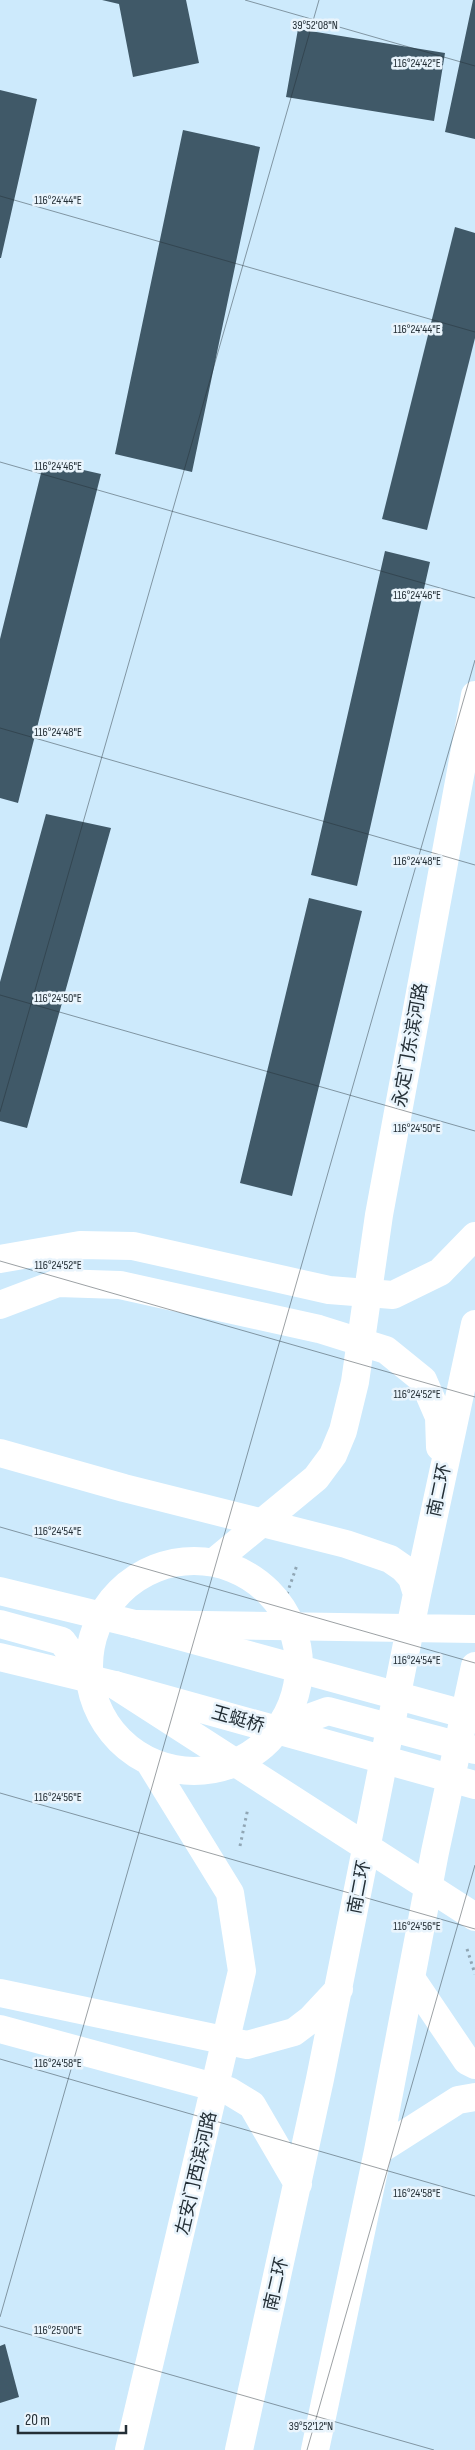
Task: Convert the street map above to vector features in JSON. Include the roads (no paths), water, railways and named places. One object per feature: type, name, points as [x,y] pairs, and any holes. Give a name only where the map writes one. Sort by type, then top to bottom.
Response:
[{"type":"main road","name":"永定门东滨河路","points":[[214,1562],[316,1478],[333,1455],[343,1431],[355,1382],[379,1214],[475,695]]},
{"type":"main road","points":[[0,1259],[80,1245],[133,1246],[329,1290],[393,1295],[440,1272],[475,1236]]},
{"type":"main road","points":[[0,1305],[58,1283],[120,1285],[319,1330],[386,1350],[422,1380],[436,1410],[439,1417],[442,1476]]},
{"type":"main road","name":"南二环","points":[[239,2450],[339,1989],[416,1594],[475,1324]]},
{"type":"main road","points":[[0,1453],[124,1488],[346,1544],[390,1559],[403,1568],[412,1578],[416,1594]]},
{"type":"main road","points":[[346,1544],[390,1548],[408,1544],[422,1535],[432,1522]]},
{"type":"main road","points":[[62,1641],[100,1616],[121,1590],[149,1570],[180,1560],[214,1562],[241,1570],[264,1586],[282,1606],[296,1637],[300,1670],[294,1702],[281,1728],[262,1749],[236,1764],[208,1772],[178,1771],[150,1763],[121,1744],[100,1716],[102,1682],[90,1648],[100,1616]]},
{"type":"main road","points":[[0,1591],[135,1624],[475,1717]]},
{"type":"main road","points":[[0,1624],[62,1641],[102,1682],[475,1917]]},
{"type":"main road","points":[[135,1624],[475,1629]]},
{"type":"main road","name":"玉蜓桥","points":[[0,1657],[102,1682],[475,1784]]},
{"type":"main road","points":[[315,2450],[378,2151],[435,1852],[475,1666]]},
{"type":"main road","points":[[300,1670],[328,1711]]},
{"type":"main road","points":[[281,1728],[328,1711],[475,1750]]},
{"type":"main road","name":"左安门西滨河路","points":[[129,2450],[229,2033],[242,1971],[230,1893],[150,1763]]},
{"type":"main road","points":[[411,1978],[468,2061],[475,2065]]},
{"type":"main road","points":[[0,1993],[247,2045],[294,2032],[311,2019],[339,1989]]},
{"type":"main road","points":[[0,2028],[229,2091],[252,2105],[298,2184]]},
{"type":"main road","points":[[378,2151],[458,2100],[475,2097]]}]
